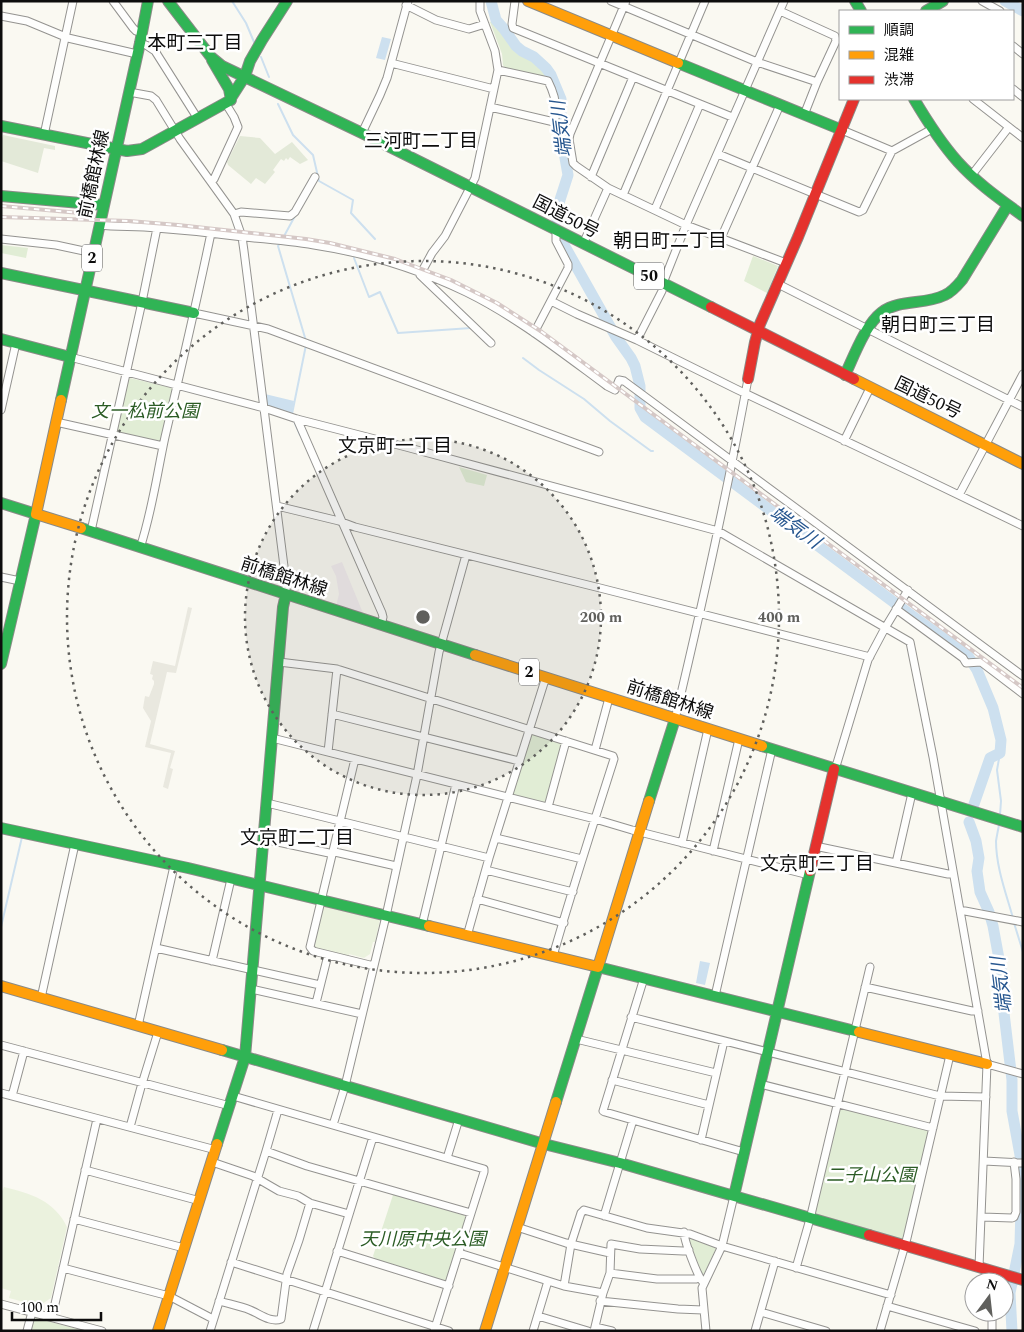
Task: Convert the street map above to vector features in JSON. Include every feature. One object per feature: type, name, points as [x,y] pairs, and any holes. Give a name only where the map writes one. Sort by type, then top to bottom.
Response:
[{"type":"main road","name":"前橋館林線","points":[[148,1],[36,514],[772,750],[1023,827]]},
{"type":"main road","name":"国道50号","points":[[168,1],[211,57],[222,66],[362,133],[664,283],[1023,464]]},
{"type":"main road","points":[[1,126],[116,149],[132,151],[142,149],[228,102],[245,76],[250,61],[262,40],[287,1]]},
{"type":"main road","points":[[528,1],[842,130]]},
{"type":"main road","points":[[928,10],[943,1]]},
{"type":"main road","points":[[211,57],[215,67],[230,88],[228,102]]},
{"type":"main road","points":[[748,379],[758,330],[854,100]]},
{"type":"main road","points":[[915,100],[932,128],[958,162],[972,176],[1023,216]]},
{"type":"main road","points":[[1,196],[104,205]]},
{"type":"main road","points":[[845,375],[868,329],[882,312],[896,305],[935,300],[954,289],[962,280],[1008,205]]},
{"type":"main road","points":[[1,274],[194,313]]},
{"type":"main road","points":[[1,339],[70,357]]},
{"type":"main road","points":[[1,503],[36,514],[1,664]]},
{"type":"main road","points":[[158,1331],[245,1057],[283,607],[286,594]]},
{"type":"main road","points":[[484,1331],[544,1144],[675,718]]},
{"type":"main road","points":[[734,1196],[834,769]]},
{"type":"main road","points":[[1,828],[321,900],[987,1064]]},
{"type":"main road","points":[[1,986],[544,1144],[620,1163],[979,1267],[986,1272]]},
{"type":"street","points":[[44,135],[73,1]]},
{"type":"street","points":[[113,1],[133,28],[142,33]]},
{"type":"street","points":[[480,1],[480,11],[495,51],[498,70],[475,178],[445,236],[432,253],[420,275],[491,343]]},
{"type":"street","points":[[515,1],[513,28],[732,117]]},
{"type":"street","points":[[611,1],[625,4],[757,62],[817,82]]},
{"type":"street","points":[[623,194],[704,1]]},
{"type":"street","points":[[637,340],[662,291],[686,225],[784,1]]},
{"type":"street","points":[[982,1],[998,10]]},
{"type":"street","points":[[362,133],[380,95],[391,63],[407,3],[436,20],[469,29],[485,24]]},
{"type":"street","points":[[625,4],[569,139],[573,163],[608,188],[686,225],[786,263]]},
{"type":"street","points":[[780,11],[836,38],[832,52],[817,82],[804,115]]},
{"type":"street","points":[[1,16],[27,21],[65,37],[138,49],[146,46],[155,51],[198,118]]},
{"type":"street","points":[[391,63],[494,89]]},
{"type":"street","points":[[490,107],[554,122],[556,117],[556,101],[548,81],[498,70]]},
{"type":"street","points":[[592,177],[633,77]]},
{"type":"street","points":[[129,92],[155,98],[175,132],[234,214],[242,236],[277,506],[286,594]]},
{"type":"street","points":[[974,100],[1023,138]]},
{"type":"street","points":[[211,182],[238,127],[228,102]]},
{"type":"street","points":[[655,210],[700,104]]},
{"type":"street","points":[[721,238],[780,105]]},
{"type":"street","points":[[972,176],[1009,127]]},
{"type":"street","points":[[718,154],[859,212],[863,210],[892,151],[932,128]]},
{"type":"street","points":[[842,130],[892,151]]},
{"type":"street","points":[[234,214],[241,212],[290,216],[314,178]]},
{"type":"street","points":[[583,244],[608,188]]},
{"type":"street","points":[[99,225],[242,236],[334,248],[384,260],[421,273],[465,292],[492,306],[534,333],[614,390],[619,380],[624,380],[1023,676]]},
{"type":"street","points":[[91,531],[157,228]]},
{"type":"street","points":[[534,333],[568,270],[568,266],[556,241],[556,230]]},
{"type":"street","points":[[140,548],[211,233]]},
{"type":"street","points":[[1,240],[56,245],[93,253]]},
{"type":"street","points":[[778,284],[1023,407]]},
{"type":"street","points":[[551,301],[637,340],[745,394],[1023,526]]},
{"type":"street","points":[[194,313],[268,329],[599,452]]},
{"type":"street","points":[[1,410],[16,343]]},
{"type":"street","points":[[70,357],[718,531],[912,644],[987,1064],[979,1267]]},
{"type":"street","points":[[959,495],[1023,374]]},
{"type":"street","points":[[675,718],[718,531],[748,379]]},
{"type":"street","points":[[844,440],[870,388]]},
{"type":"street","points":[[298,419],[382,613],[381,625]]},
{"type":"street","points":[[56,422],[163,446]]},
{"type":"street","points":[[277,506],[870,657]]},
{"type":"street","points":[[333,1125],[345,1086],[386,916],[417,774],[441,644],[466,554]]},
{"type":"street","points":[[1,577],[20,581]]},
{"type":"street","points":[[834,769],[870,657],[908,590]]},
{"type":"street","points":[[898,605],[963,658],[966,663],[981,662],[1023,694]]},
{"type":"street","points":[[279,662],[337,669],[566,741],[614,758],[553,956]]},
{"type":"street","points":[[328,752],[337,669]]},
{"type":"street","points":[[467,936],[519,761],[547,678]]},
{"type":"street","points":[[594,750],[610,698]]},
{"type":"street","points":[[332,714],[519,761]]},
{"type":"street","points":[[682,842],[708,729]]},
{"type":"street","points":[[272,738],[809,875]]},
{"type":"street","points":[[713,851],[739,739]]},
{"type":"street","points":[[548,807],[566,741]]},
{"type":"street","points":[[715,996],[772,750]]},
{"type":"street","points":[[355,759],[310,948],[312,951],[374,966]]},
{"type":"street","points":[[422,925],[456,784]]},
{"type":"street","points":[[896,863],[912,793]]},
{"type":"street","points":[[267,803],[489,858]]},
{"type":"street","points":[[496,838],[582,859]]},
{"type":"street","points":[[264,839],[396,866]]},
{"type":"street","points":[[41,998],[75,844]]},
{"type":"street","points":[[815,846],[953,874]]},
{"type":"street","points":[[138,1026],[174,866]]},
{"type":"street","points":[[486,870],[573,892]]},
{"type":"street","points":[[212,961],[231,879]]},
{"type":"street","points":[[477,899],[564,923]]},
{"type":"street","points":[[960,911],[1023,922]]},
{"type":"street","points":[[156,948],[320,985]]},
{"type":"street","points":[[316,1003],[328,955]]},
{"type":"street","points":[[796,1268],[810,1219],[870,967]]},
{"type":"street","points":[[644,978],[603,1111],[744,1152]]},
{"type":"street","points":[[866,987],[972,1012],[978,1011]]},
{"type":"street","points":[[252,989],[362,1014]]},
{"type":"street","points":[[631,1018],[940,1096],[986,1097]]},
{"type":"street","points":[[130,1127],[158,1032]]},
{"type":"street","points":[[576,1039],[716,1073]]},
{"type":"street","points":[[701,1140],[724,1041]]},
{"type":"street","points":[[1,1045],[143,1083],[278,1110],[484,1169],[435,1328]]},
{"type":"street","points":[[12,1096],[24,1051]]},
{"type":"street","points":[[880,1331],[904,1246],[950,1055]]},
{"type":"street","points":[[987,1064],[1023,1074]]},
{"type":"street","points":[[612,1080],[709,1105]]},
{"type":"street","points":[[760,1084],[933,1128]]},
{"type":"street","points":[[1,1093],[216,1150]]},
{"type":"street","points":[[210,1331],[278,1110]]},
{"type":"street","points":[[52,1317],[97,1119]]},
{"type":"street","points":[[447,1158],[459,1119]]},
{"type":"street","points":[[604,1216],[633,1120]]},
{"type":"street","points":[[313,1331],[373,1137]]},
{"type":"street","points":[[266,1151],[307,1166],[471,1213]]},
{"type":"street","points":[[984,1161],[1023,1163]]},
{"type":"street","points":[[212,1162],[257,1178],[279,1191],[298,1196],[310,1203],[349,1214]]},
{"type":"street","points":[[982,1217],[1014,1217],[1016,1212],[1016,1179],[1014,1162]]},
{"type":"street","points":[[85,1170],[200,1201]]},
{"type":"street","points":[[702,1280],[722,1246],[734,1196]]},
{"type":"street","points":[[219,1301],[249,1310],[264,1317],[279,1320],[282,1317],[290,1263],[310,1203]]},
{"type":"street","points":[[564,1286],[571,1244],[582,1211],[586,1210],[647,1228],[684,1232],[722,1246],[890,1295]]},
{"type":"street","points":[[74,1219],[184,1248]]},
{"type":"street","points":[[517,1228],[610,1253]]},
{"type":"street","points":[[684,1232],[685,1240],[702,1280],[706,1331]]},
{"type":"street","points":[[612,1331],[594,1329],[600,1301],[610,1273],[610,1246],[612,1244],[640,1248],[689,1250]]},
{"type":"street","points":[[337,1251],[449,1286]]},
{"type":"street","points":[[459,1253],[564,1286],[603,1293]]},
{"type":"street","points":[[755,1331],[775,1261]]},
{"type":"street","points":[[231,1262],[449,1331]]},
{"type":"street","points":[[63,1268],[169,1296],[214,1319]]},
{"type":"street","points":[[610,1273],[657,1279],[702,1280]]},
{"type":"street","points":[[533,1331],[548,1281]]},
{"type":"street","points":[[600,1301],[703,1310]]},
{"type":"street","points":[[1,1304],[102,1331]]},
{"type":"street","points":[[887,1306],[975,1331]]},
{"type":"street","points":[[27,1331],[32,1312]]},
{"type":"street","points":[[761,1312],[826,1331]]},
{"type":"street","points":[[538,1316],[588,1331]]},
{"type":"shaded area","points":[[342,562],[363,613],[336,606],[339,594],[336,576],[331,566]]},
{"type":"shaded area","points":[[188,607],[192,608],[176,673],[167,672],[150,744],[175,751],[170,768],[173,769],[168,789],[163,787],[171,753],[145,747],[151,721],[143,708],[145,696],[149,697],[154,684],[153,675],[150,674],[153,661],[175,666]]},
{"type":"green space","points":[[493,21],[516,49],[548,73],[546,78],[505,68],[490,22]]},
{"type":"green space","points":[[3,135],[55,146],[55,150],[44,148],[38,173],[1,161]]},
{"type":"green space","points":[[240,136],[260,138],[275,154],[292,142],[308,160],[300,164],[290,157],[284,161],[281,159],[273,170],[275,172],[265,184],[256,178],[251,184],[228,165],[227,162]]},
{"type":"green space","points":[[1,245],[28,248],[26,258],[1,253]]},
{"type":"green space","points":[[753,256],[778,266],[767,293],[744,281]]},
{"type":"green space","name":"文一松前公園","points":[[128,379],[172,388],[163,441],[160,443],[116,431]]},
{"type":"green space","points":[[459,467],[487,475],[484,486],[466,482]]},
{"type":"green space","points":[[534,734],[561,742],[562,745],[546,802],[543,803],[515,797],[513,793],[531,736]]},
{"type":"green space","points":[[323,906],[380,920],[370,954],[364,958],[349,954],[348,957],[315,949],[314,946]]},
{"type":"green space","name":"二子山公園","points":[[837,1104],[933,1128],[904,1246],[810,1219]]},
{"type":"green space","points":[[4,1187],[32,1195],[49,1204],[62,1218],[67,1227],[51,1298],[39,1306],[9,1298],[11,1291],[1,1288],[1,1194]]},
{"type":"green space","name":"天川原中央公園","points":[[395,1194],[464,1215],[466,1218],[447,1280],[443,1281],[376,1260],[373,1256],[393,1195]]},
{"type":"green space","points":[[690,1237],[714,1246],[716,1249],[704,1274],[688,1238]]},
{"type":"green space","points":[[36,1318],[84,1331],[29,1331],[33,1320]]},
{"type":"water","points":[[382,37],[391,39],[385,60],[376,58]]},
{"type":"water","points":[[265,394],[294,401],[291,417],[264,408]]},
{"type":"water","points":[[700,961],[710,963],[705,985],[696,983]]},
{"type":"waterway","points":[[232,1],[246,23],[254,42]]},
{"type":"waterway","name":"端気川","points":[[491,1],[496,20],[516,46],[534,57],[546,68],[561,99],[561,135],[568,175],[558,206],[557,220]]},
{"type":"waterway","points":[[1005,1],[1023,11]]},
{"type":"waterway","points":[[261,57],[269,77]]},
{"type":"waterway","points":[[278,104],[293,135],[313,155],[319,181],[353,200],[351,213],[375,239]]},
{"type":"waterway","points":[[283,238],[295,216]]},
{"type":"waterway","points":[[280,243],[278,246],[306,341]]},
{"type":"waterway","name":"端気川","points":[[563,243],[616,337],[635,366],[640,386],[640,408],[645,417],[968,656],[977,670],[993,708],[1001,740],[1000,753],[990,758],[973,807]]},
{"type":"waterway","points":[[354,258],[369,297],[380,292],[398,333],[471,328]]},
{"type":"waterway","points":[[292,414],[306,345]]},
{"type":"waterway","points":[[523,358],[584,399],[610,421],[653,451]]},
{"type":"waterway","points":[[294,421],[300,435]]},
{"type":"waterway","points":[[1000,753],[997,770],[1001,801],[1000,815]]},
{"type":"waterway","name":"端気川","points":[[969,822],[976,841],[979,858],[977,871],[980,892],[993,926],[1004,986],[1004,1013],[1012,1080],[1012,1111],[1022,1171],[1020,1244],[1010,1293],[1012,1331]]},
{"type":"waterway","points":[[999,825],[996,851],[1013,918]]},
{"type":"waterway","points":[[1,927],[22,837]]},
{"type":"waterway","points":[[1014,923],[1023,952]]},
{"type":"railway","points":[[1,206],[91,214]]},
{"type":"railway","points":[[1,217],[129,221],[306,239],[395,259],[451,280],[497,303],[542,332],[1023,688]]},
{"type":"traffic: fast","points":[[61,400],[148,1]]},
{"type":"traffic: fast","points":[[168,1],[211,57],[222,66],[362,133],[711,307]]},
{"type":"traffic: fast","points":[[1,126],[127,151],[142,149],[229,101],[245,76],[250,61],[262,40],[287,1]]},
{"type":"traffic: fast","points":[[855,1],[860,10]]},
{"type":"traffic: fast","points":[[928,10],[943,1]]},
{"type":"traffic: fast","points":[[212,60],[229,89],[231,100]]},
{"type":"traffic: fast","points":[[678,63],[842,130]]},
{"type":"traffic: fast","points":[[915,100],[934,132],[965,170],[1023,216]]},
{"type":"traffic: fast","points":[[1,196],[103,205]]},
{"type":"traffic: fast","points":[[845,375],[865,333],[882,312],[897,305],[937,298],[948,294],[956,287],[1008,205]]},
{"type":"traffic: fast","points":[[1,273],[194,313]]},
{"type":"traffic: fast","points":[[1,339],[70,357]]},
{"type":"traffic: fast","points":[[1,503],[36,514],[1,664]]},
{"type":"traffic: fast","points":[[81,528],[475,655]]},
{"type":"traffic: fast","points":[[217,1144],[245,1057],[283,607],[286,594]]},
{"type":"traffic: fast","points":[[649,801],[675,719]]},
{"type":"traffic: fast","points":[[762,746],[1023,827]]},
{"type":"traffic: fast","points":[[1,828],[188,868],[429,926]]},
{"type":"traffic: fast","points":[[734,1196],[810,871]]},
{"type":"traffic: fast","points":[[556,1102],[598,967],[859,1032]]},
{"type":"traffic: fast","points":[[222,1050],[544,1144],[620,1163],[869,1235]]},
{"type":"traffic: slow","points":[[528,1],[678,63]]},
{"type":"traffic: slow","points":[[854,379],[1023,464]]},
{"type":"traffic: slow","points":[[61,400],[36,514],[81,528]]},
{"type":"traffic: slow","points":[[475,655],[762,746]]},
{"type":"traffic: slow","points":[[429,926],[598,967],[649,801]]},
{"type":"traffic: slow","points":[[1,986],[222,1050]]},
{"type":"traffic: slow","points":[[859,1032],[987,1064]]},
{"type":"traffic: slow","points":[[485,1331],[556,1102]]},
{"type":"traffic: slow","points":[[158,1331],[217,1144]]},
{"type":"traffic: jam","points":[[748,379],[760,324],[798,237],[854,100]]},
{"type":"traffic: jam","points":[[711,307],[854,379]]},
{"type":"traffic: jam","points":[[810,871],[834,769]]},
{"type":"traffic: jam","points":[[869,1235],[1023,1280]]},
{"type":"district","name":"本町三丁目","points":[[195,43]]},
{"type":"district","name":"三河町二丁目","points":[[421,141]]},
{"type":"district","name":"朝日町二丁目","points":[[670,241]]},
{"type":"district","name":"朝日町三丁目","points":[[938,325]]},
{"type":"district","name":"文京町一丁目","points":[[395,446]]},
{"type":"district","name":"文京町二丁目","points":[[297,838]]},
{"type":"district","name":"文京町三丁目","points":[[817,864]]}]
